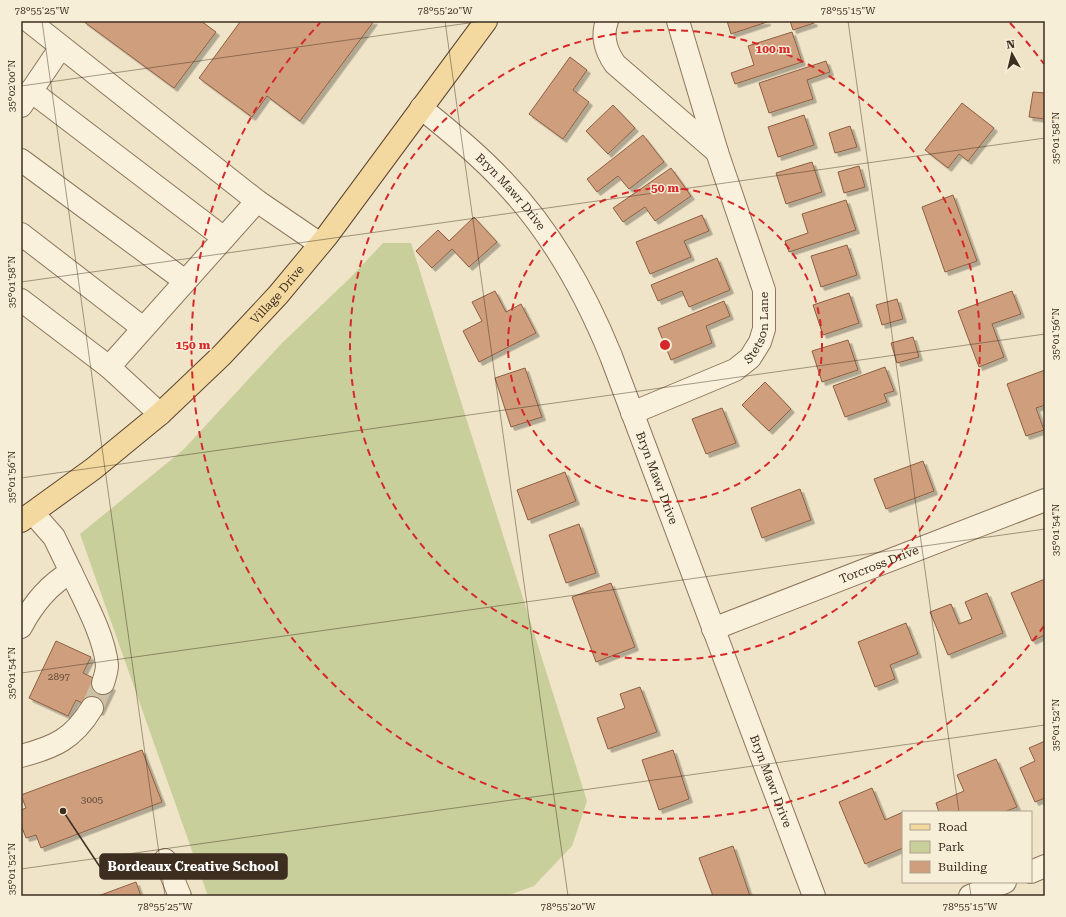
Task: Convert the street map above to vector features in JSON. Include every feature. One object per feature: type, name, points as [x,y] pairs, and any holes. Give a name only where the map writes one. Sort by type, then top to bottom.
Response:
[{"type":"main road","name":"Village Drive","points":[[27,517],[93,469],[160,414],[222,355],[278,295],[320,244],[486,21]]},
{"type":"street","points":[[29,21],[257,201],[320,244]]},
{"type":"street","points":[[607,21],[604,28],[604,41],[608,53],[615,64],[717,152]]},
{"type":"street","name":"Stetson Lane","points":[[632,413],[735,370],[750,358],[760,342],[764,329],[764,290],[717,152],[678,21]]},
{"type":"street","points":[[61,47],[26,99],[224,238]]},
{"type":"street","name":"Bryn Mawr Drive","points":[[421,108],[462,141],[504,182],[540,226],[572,274],[594,316],[814,896]]},
{"type":"street","points":[[21,160],[185,281]]},
{"type":"street","points":[[109,367],[257,201]]},
{"type":"street","points":[[21,234],[143,328]]},
{"type":"street","points":[[21,300],[109,367],[160,414]]},
{"type":"street","name":"Torcross Drive","points":[[713,629],[1045,500]]},
{"type":"street","points":[[27,517],[54,537],[95,624],[105,653],[107,666],[103,683]]},
{"type":"street","points":[[21,627],[33,605],[61,578],[71,572]]},
{"type":"street","points":[[21,756],[64,740],[84,720],[92,708]]},
{"type":"street","points":[[165,860],[180,896]]},
{"type":"street","points":[[1032,872],[1045,866]]},
{"type":"street","points":[[970,896],[1002,883]]},
{"type":"green space","points":[[383,243],[411,243],[587,801],[572,846],[534,886],[506,896],[208,896],[80,534],[183,450],[282,343],[350,278]]},
{"type":"building","points":[[83,21],[201,21],[216,32],[174,88]]},
{"type":"building","points":[[239,21],[374,21],[300,121],[267,96],[252,117],[199,78],[240,22]]},
{"type":"building","points":[[727,21],[767,21],[767,22],[731,34]]},
{"type":"building","points":[[790,21],[813,21],[814,23],[793,30]]},
{"type":"building","points":[[792,32],[802,62],[735,84],[731,73],[754,65],[748,46]]},
{"type":"building","points":[[570,57],[587,70],[573,90],[589,102],[563,139],[529,114]]},
{"type":"building","points":[[826,61],[830,72],[807,80],[813,99],[769,113],[759,83]]},
{"type":"building","points":[[1033,92],[1045,93],[1045,119],[1029,117]]},
{"type":"building","points":[[962,103],[994,128],[968,161],[959,154],[948,168],[925,150]]},
{"type":"building","points":[[613,105],[635,128],[608,154],[586,131]]},
{"type":"building","points":[[804,115],[814,145],[778,157],[768,127]]},
{"type":"building","points":[[850,126],[857,147],[835,153],[829,133]]},
{"type":"building","points":[[643,135],[664,162],[629,189],[618,176],[597,192],[587,179]]},
{"type":"building","points":[[812,162],[822,192],[786,204],[776,173]]},
{"type":"building","points":[[859,166],[865,187],[844,193],[838,172]]},
{"type":"building","points":[[671,168],[691,196],[655,221],[645,207],[623,222],[613,208]]},
{"type":"building","points":[[953,195],[977,261],[945,272],[922,207]]},
{"type":"building","points":[[846,200],[856,230],[789,252],[785,241],[808,233],[802,214]]},
{"type":"building","points":[[702,215],[709,231],[684,241],[691,257],[650,274],[636,242]]},
{"type":"building","points":[[474,217],[497,242],[469,267],[452,249],[432,268],[416,251],[438,230],[449,241]]},
{"type":"building","points":[[847,245],[857,275],[821,287],[811,256]]},
{"type":"building","points":[[717,258],[730,290],[689,307],[682,291],[658,301],[651,285]]},
{"type":"building","points":[[495,291],[506,312],[521,304],[536,333],[479,362],[463,331],[482,321],[472,302]]},
{"type":"building","points":[[1012,291],[1021,314],[992,324],[1004,357],[979,367],[958,311]]},
{"type":"building","points":[[849,293],[859,323],[823,335],[813,305]]},
{"type":"building","points":[[897,299],[903,319],[882,325],[876,305]]},
{"type":"building","points":[[724,301],[730,316],[706,326],[712,343],[671,360],[658,328]]},
{"type":"building","points":[[913,337],[919,357],[897,363],[891,343]]},
{"type":"building","points":[[848,340],[858,370],[822,382],[812,351]]},
{"type":"building","points":[[885,367],[894,391],[884,394],[887,402],[845,417],[833,386]]},
{"type":"building","points":[[525,368],[542,417],[511,427],[495,378]]},
{"type":"building","points":[[1045,370],[1045,405],[1036,408],[1044,430],[1026,436],[1007,384]]},
{"type":"building","points":[[765,382],[791,409],[769,431],[742,405]]},
{"type":"building","points":[[722,408],[736,443],[706,454],[692,419]]},
{"type":"building","points":[[923,461],[934,491],[886,509],[874,479]]},
{"type":"building","points":[[565,472],[576,501],[528,520],[517,490]]},
{"type":"building","points":[[800,489],[811,520],[762,538],[751,508]]},
{"type":"building","points":[[579,524],[596,573],[566,583],[549,535]]},
{"type":"building","points":[[1045,579],[1045,635],[1032,641],[1011,593]]},
{"type":"building","points":[[611,583],[635,647],[596,662],[572,597]]},
{"type":"building","points":[[987,593],[1003,633],[948,655],[930,612],[951,604],[959,624],[972,619],[965,602]]},
{"type":"building","points":[[906,623],[918,654],[890,665],[895,679],[875,687],[858,642]]},
{"type":"building","points":[[56,641],[91,657],[83,673],[112,687],[100,712],[76,700],[68,716],[29,698]]},
{"type":"building","points":[[640,687],[657,732],[608,749],[597,718],[625,708],[620,694]]},
{"type":"building","points":[[1045,741],[1045,798],[1035,802],[1020,768],[1035,761],[1029,748]]},
{"type":"building","points":[[142,750],[162,802],[41,848],[36,835],[26,838],[21,825],[21,810],[26,808],[21,795]]},
{"type":"building","points":[[673,750],[689,799],[659,810],[642,760]]},
{"type":"building","points":[[996,759],[1017,807],[1007,811],[939,811],[936,803],[964,791],[957,775]]},
{"type":"building","points":[[872,788],[885,820],[902,812],[902,848],[865,864],[839,802]]},
{"type":"building","points":[[733,846],[750,896],[713,896],[699,858]]},
{"type":"building","points":[[136,882],[141,896],[98,896]]},
{"type":"tunnel","points":[[92,708],[103,683]]},
{"type":"place","name":"Bordeaux Creative School","points":[[63,811]]}]
